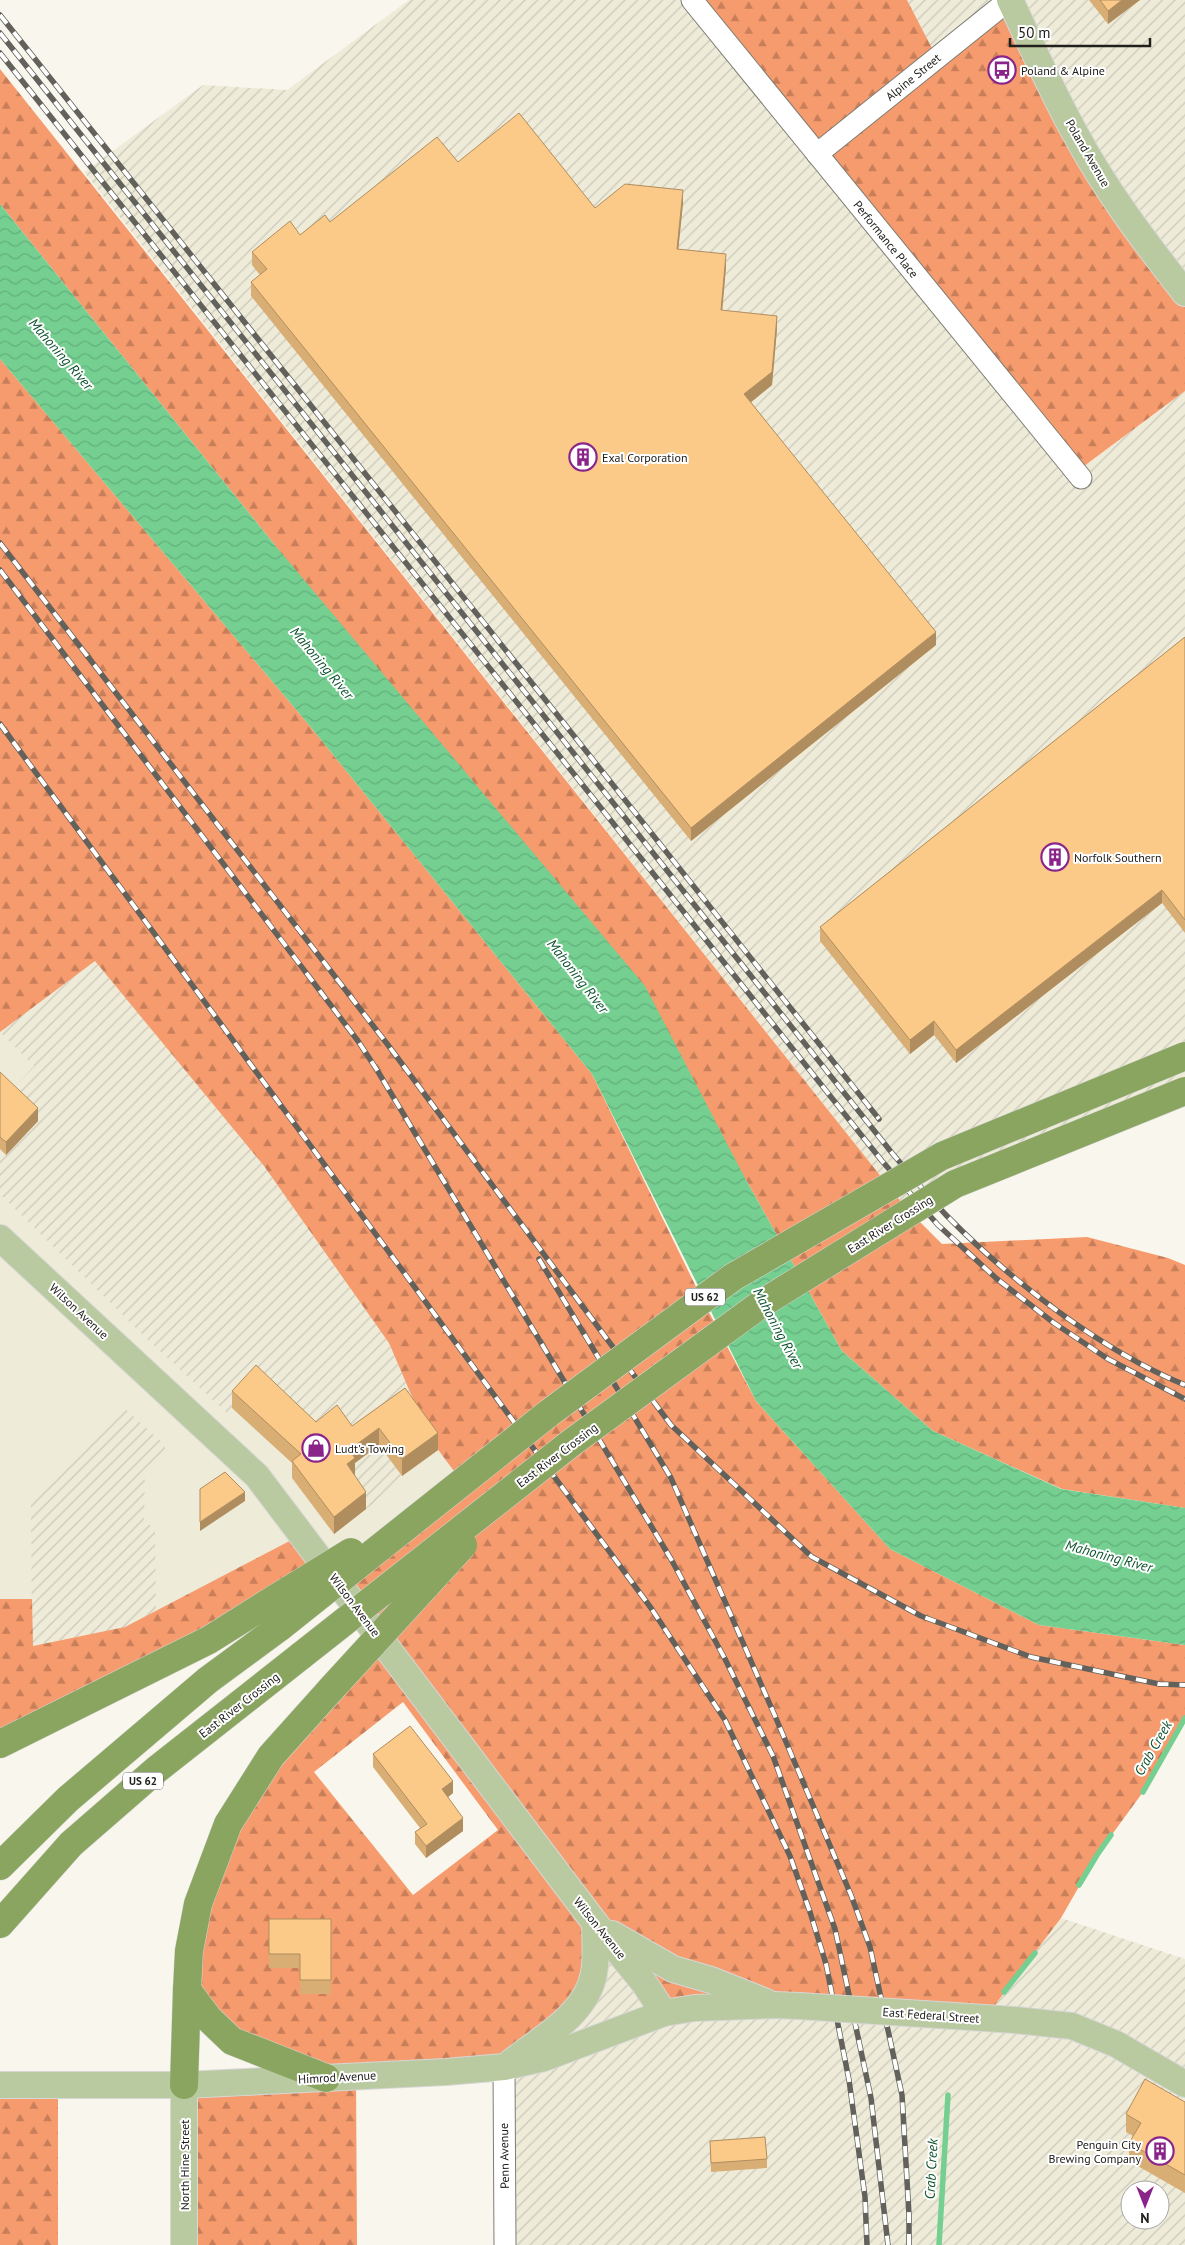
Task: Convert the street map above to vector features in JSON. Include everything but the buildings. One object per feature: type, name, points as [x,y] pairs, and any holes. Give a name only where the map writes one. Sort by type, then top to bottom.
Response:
[{"type":"highway","name":"US 62","points":[[0,1866],[68,1799],[208,1680],[280,1627],[549,1412],[733,1277],[942,1156],[1185,1056]]},
{"type":"highway","name":"East River Crossing","points":[[0,1924],[71,1844],[156,1770],[522,1481],[761,1304],[955,1184],[1185,1091]]},
{"type":"highway","points":[[184,2085],[189,1951],[198,1904],[228,1824],[271,1756],[522,1481]]},
{"type":"highway","points":[[0,1744],[209,1640],[456,1486]]},
{"type":"highway","points":[[187,1990],[208,2018],[232,2041],[326,2078]]},
{"type":"main road","name":"Poland Avenue","points":[[1009,0],[1074,132],[1100,176],[1131,224],[1185,293]]},
{"type":"main road","name":"Wilson Avenue","points":[[0,1238],[257,1476],[595,1923],[644,1983],[664,2013]]},
{"type":"main road","points":[[595,1923],[666,1966],[711,1980],[774,2005]]},
{"type":"main road","points":[[504,2067],[567,2018],[584,2001],[594,1972],[595,1923]]},
{"type":"main road","name":"East Federal Street","points":[[664,2013],[695,2008],[774,2005],[1015,2020],[1072,2026],[1116,2044],[1185,2084]]},
{"type":"main road","name":"Himrod Avenue","points":[[0,2085],[184,2085],[504,2067],[544,2058],[664,2013]]},
{"type":"main road","name":"North Hine Street","points":[[184,2085],[184,2245]]},
{"type":"street","name":"Performance Place","points":[[692,0],[1080,478]]},
{"type":"street","name":"Alpine Street","points":[[817,154],[1009,0]]},
{"type":"street","name":"Penn Avenue","points":[[504,2067],[505,2245]]},
{"type":"shaded area","points":[[409,0],[692,0],[1076,472],[1185,391],[1185,1091],[906,1208],[84,172],[203,85],[287,90]]},
{"type":"shaded area","points":[[907,0],[1009,0],[937,58]]},
{"type":"shaded area","points":[[1010,0],[1185,0],[1185,293]]},
{"type":"shaded area","points":[[110,872],[522,1434],[337,1582],[301,1535],[0,1692],[0,966]]},
{"type":"shaded area","points":[[94,960],[264,1166],[389,1343],[413,1399],[369,1431],[405,1481],[366,1509],[347,1481],[349,1467],[362,1457],[316,1439],[256,1382],[227,1413],[147,1339],[0,1194],[0,1161],[38,1121],[9,1093],[34,1066],[0,1032]]},
{"type":"shaded area","points":[[124,1408],[165,1445],[165,1458],[145,1470],[144,1522],[155,1528],[156,1611],[125,1627],[32,1646],[31,1504]]},
{"type":"shaded area","points":[[1061,1918],[1185,1959],[1185,2245],[505,2245],[504,2067],[595,1923],[985,2018]]},
{"type":"green space","points":[[692,0],[907,0],[937,58],[1009,0],[1185,293],[1185,391],[1076,472]]},
{"type":"green space","points":[[0,69],[906,1208],[942,1244],[1087,1237],[1168,1258],[1185,1265],[1185,1508],[1062,1489],[933,1431],[842,1351],[746,1180],[274,544],[0,204]]},
{"type":"green space","points":[[0,359],[309,725],[592,1074],[702,1299],[756,1401],[890,1549],[1039,1625],[1185,1645],[1185,1718],[1183,1723],[1143,1792],[1097,1855],[1061,1918],[985,2018],[664,2013],[595,1924],[595,1972],[504,2067],[356,2076],[357,2245],[184,2245],[184,2085],[324,2078],[243,2047],[187,1990],[228,1824],[379,1638],[337,1582],[0,1744],[0,1599],[32,1599],[33,1646],[125,1627],[301,1535],[322,1569],[462,1482],[405,1405],[413,1399],[389,1343],[264,1166],[95,961],[0,1032]],"holes":[[[403,1702],[498,1830],[413,1895],[314,1772]],[[330,1933],[300,1994],[300,1968]]]},
{"type":"green space","points":[[0,2085],[58,2085],[58,2245],[0,2245]]},
{"type":"water","name":"Mahoning River","points":[[0,204],[274,544],[645,986],[746,1180],[842,1351],[933,1431],[1061,1489],[1185,1508],[1185,1645],[1039,1625],[890,1549],[756,1401],[592,1074],[309,725],[0,359]]},
{"type":"waterway","name":"Crab Creek","points":[[1143,1792],[1185,1718]]},
{"type":"waterway","name":"Crab Creek","points":[[1079,1885],[1111,1835]]},
{"type":"waterway","name":"Crab Creek","points":[[1004,1992],[1035,1953]]},
{"type":"waterway","name":"Crab Creek","points":[[939,2245],[948,2095]]},
{"type":"railway","points":[[0,15],[879,1119]]},
{"type":"railway","points":[[0,33],[892,1153],[926,1193],[947,1216],[999,1265],[1058,1312],[1122,1353],[1154,1371],[1185,1385]]},
{"type":"railway","points":[[0,53],[882,1161],[938,1225],[997,1279],[1054,1323],[1108,1359],[1185,1399]]},
{"type":"railway","points":[[0,543],[388,1045],[671,1425],[812,1557],[921,1616],[1031,1657],[1159,1684],[1185,1685]]},
{"type":"railway","points":[[0,570],[358,1041],[671,1559],[725,1659],[773,1756],[835,1929],[871,2098],[888,2245]]},
{"type":"railway","points":[[0,724],[651,1608],[725,1720],[790,1856],[826,1964],[849,2080],[865,2197],[867,2245]]},
{"type":"railway","points":[[539,1259],[671,1478],[851,1895],[870,1947],[902,2095],[909,2245]]},
{"type":"place","name":"Poland & Alpine","points":[[1002,70]]},
{"type":"place","name":"Exal Corporation","points":[[583,457]]},
{"type":"place","name":"Norfolk Southern","points":[[1055,857]]},
{"type":"place","name":"Ludt's Towing","points":[[316,1448]]},
{"type":"place","name":"Penguin City Brewing Company","points":[[1160,2151]]}]
